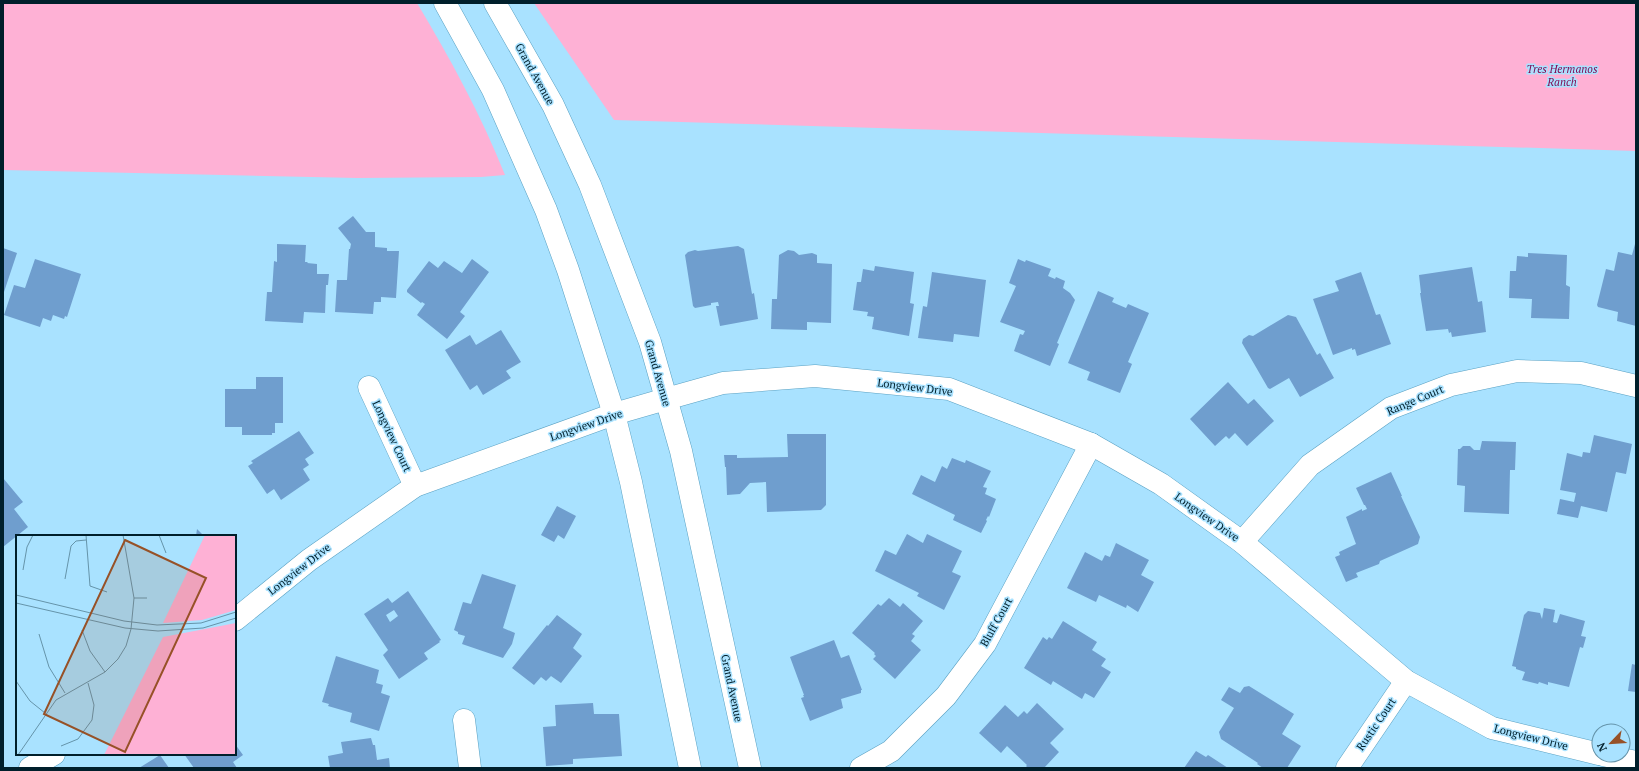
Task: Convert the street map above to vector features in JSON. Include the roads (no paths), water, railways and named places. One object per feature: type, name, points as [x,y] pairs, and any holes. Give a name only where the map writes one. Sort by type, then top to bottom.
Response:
[{"type":"street","points":[[445,3],[493,90],[546,210],[568,270],[614,414],[631,482],[690,768]]},
{"type":"street","name":"Grand Avenue","points":[[495,3],[552,105],[590,185],[650,342],[681,451],[750,768]]},
{"type":"street","name":"Range Court","points":[[1242,542],[1310,465],[1391,408],[1451,385],[1517,371],[1581,373],[1636,386]]},
{"type":"street","name":"Longview Drive","points":[[236,619],[309,560],[415,486],[614,414],[723,383],[815,376],[949,389],[1091,444],[1160,484],[1242,542],[1406,681],[1492,728],[1591,752]]},
{"type":"street","name":"Longview Court","points":[[369,387],[415,486]]},
{"type":"street","name":"Bluff Court","points":[[861,768],[890,750],[946,696],[985,644],[1091,444]]},
{"type":"street","name":"Rustic Court","points":[[1347,768],[1406,681]]},
{"type":"street","points":[[464,720],[470,768]]},
{"type":"street","points":[[30,768],[52,755]]},
{"type":"park label","name":"Tres Hermanos Ranch","points":[[1562,75]]}]
